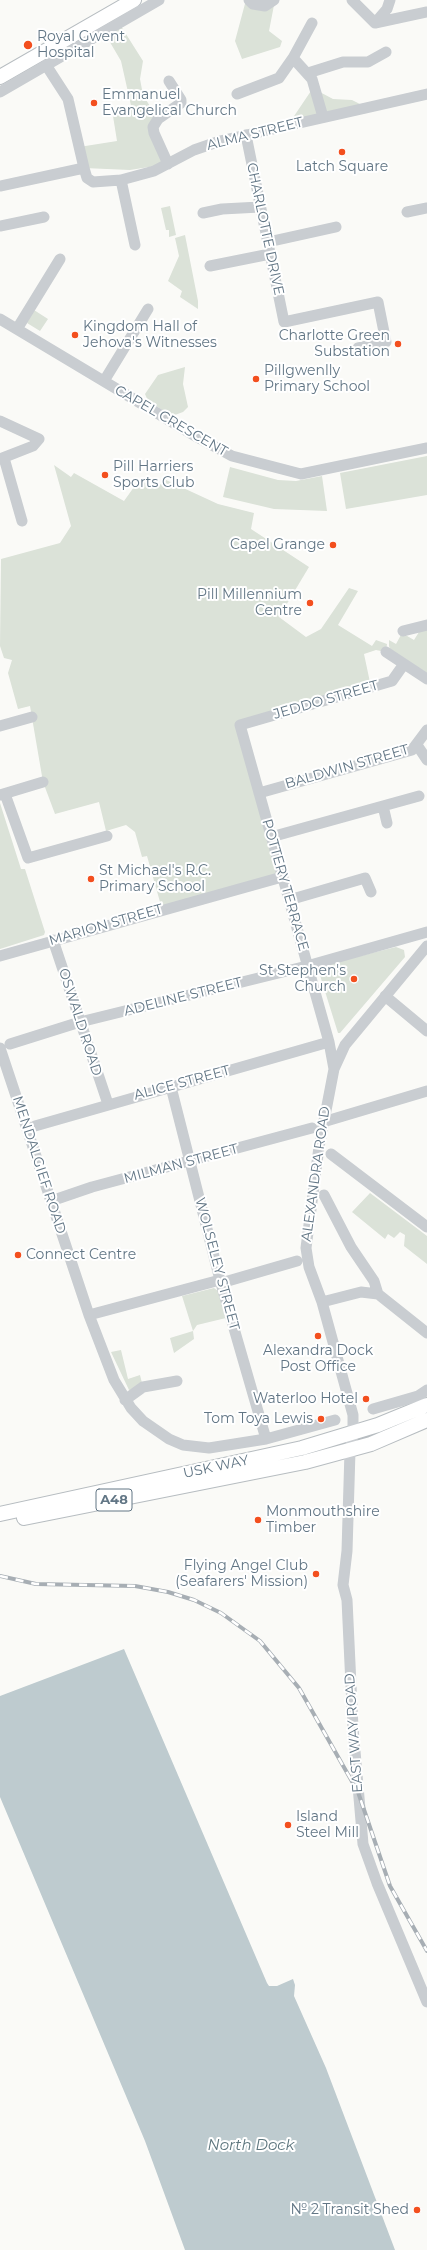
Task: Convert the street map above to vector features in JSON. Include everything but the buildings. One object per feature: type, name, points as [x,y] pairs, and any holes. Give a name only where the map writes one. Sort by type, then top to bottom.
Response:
[{"type":"main road","points":[[0,77],[134,0]]},
{"type":"main road","name":"USK WAY","points":[[0,1514],[302,1448],[354,1434],[411,1413],[427,1405]]},
{"type":"main road","name":"USK WAY","points":[[0,1523],[298,1464],[350,1451],[427,1420]]},
{"type":"street","points":[[0,92],[159,0]]},
{"type":"street","points":[[249,0],[253,4],[265,6],[274,0]]},
{"type":"street","points":[[352,0],[375,23]]},
{"type":"street","points":[[375,23],[387,9],[390,0]]},
{"type":"street","points":[[375,23],[427,12]]},
{"type":"street","points":[[237,94],[279,78],[293,58],[312,23]]},
{"type":"street","points":[[308,73],[343,62],[368,62],[386,52]]},
{"type":"street","points":[[293,58],[308,73],[315,85],[323,117]]},
{"type":"street","points":[[0,186],[84,168],[68,100],[46,65]]},
{"type":"street","points":[[168,164],[154,133],[153,127],[158,119],[181,103],[181,100],[169,80]]},
{"type":"street","name":"ALMA STREET","points":[[84,168],[87,178],[94,182],[121,180],[154,170],[194,150],[220,141],[427,94]]},
{"type":"street","name":"CHARLOTTE DRIVE","points":[[246,135],[284,322],[378,302],[386,342],[358,348]]},
{"type":"street","points":[[121,180],[135,245]]},
{"type":"street","points":[[203,213],[222,209],[260,207]]},
{"type":"street","points":[[407,212],[427,208]]},
{"type":"street","points":[[0,226],[44,217]]},
{"type":"street","points":[[268,242],[336,227]]},
{"type":"street","points":[[210,266],[270,254]]},
{"type":"street","points":[[16,328],[60,259]]},
{"type":"street","name":"CAPEL CRESCENT","points":[[104,381],[148,309]]},
{"type":"street","name":"CAPEL CRESCENT","points":[[0,319],[232,456],[283,471],[301,474],[427,448]]},
{"type":"street","points":[[0,421],[39,439],[33,446],[2,459],[22,521]]},
{"type":"street","points":[[404,632],[427,626]]},
{"type":"street","points":[[386,652],[427,679]]},
{"type":"street","name":"JEDDO STREET","points":[[240,725],[392,681],[404,664]]},
{"type":"street","points":[[0,726],[32,716]]},
{"type":"street","name":"POTTERY TERRACE","points":[[240,725],[329,1042],[334,1069]]},
{"type":"street","name":"BALDWIN STREET","points":[[259,793],[412,750],[427,730]]},
{"type":"street","points":[[417,745],[427,760]]},
{"type":"street","points":[[44,782],[2,795],[28,858],[107,836]]},
{"type":"street","points":[[271,837],[419,796]]},
{"type":"street","points":[[383,806],[388,823]]},
{"type":"street","name":"MARION STREET","points":[[0,956],[282,877]]},
{"type":"street","points":[[289,900],[365,878],[371,892]]},
{"type":"street","name":"ADELINE STREET","points":[[3,1051],[80,1022],[307,966],[427,932]]},
{"type":"street","name":"OSWALD ROAD","points":[[54,940],[108,1104]]},
{"type":"street","name":"ALEXANDRA ROAD","points":[[350,1451],[354,1434],[353,1415],[322,1302],[309,1267],[306,1248],[323,1122],[334,1069],[345,1045],[427,946]]},
{"type":"street","points":[[386,996],[427,1031]]},
{"type":"street","name":"ALICE STREET","points":[[36,1126],[108,1104],[171,1088],[329,1042]]},
{"type":"street","name":"MENDALGIEF ROAD","points":[[3,1051],[51,1201],[90,1315],[114,1380],[124,1400],[143,1421],[156,1431],[183,1445],[197,1447],[228,1447],[266,1439],[335,1420]]},
{"type":"street","name":"WOLSELEY STREET","points":[[171,1088],[221,1281],[266,1439]]},
{"type":"street","points":[[323,1122],[427,1092]]},
{"type":"street","name":"MILMAN STREET","points":[[51,1201],[92,1187],[191,1162],[312,1128]]},
{"type":"street","points":[[331,1154],[427,1228]]},
{"type":"street","points":[[324,1195],[351,1247],[374,1281],[378,1294]]},
{"type":"street","points":[[90,1315],[297,1261]]},
{"type":"street","points":[[322,1302],[361,1292],[378,1294],[427,1333]]},
{"type":"street","points":[[124,1400],[144,1387],[177,1381]]},
{"type":"street","points":[[373,1409],[418,1396],[427,1390]]},
{"type":"street","name":"EAST WAY ROAD","points":[[350,1451],[347,1551],[343,1585],[346,1600],[353,1728],[363,1844],[375,1877],[427,2002]]},
{"type":"shaded area","points":[[246,0],[253,4],[275,0],[269,31],[282,41],[280,47],[242,59],[235,41]]},
{"type":"shaded area","points":[[119,23],[143,61],[140,79],[143,95],[158,119],[155,122],[168,164],[130,170],[84,168],[79,147],[117,141],[113,116],[132,110],[121,61],[104,32]]},
{"type":"shaded area","points":[[315,85],[316,90],[333,99],[352,100],[366,107],[288,125]]},
{"type":"shaded area","points":[[170,206],[176,235],[169,237],[169,230],[166,230],[161,208]]},
{"type":"shaded area","points":[[185,235],[198,301],[198,309],[180,297],[182,291],[168,281],[179,256],[175,238]]},
{"type":"shaded area","points":[[34,310],[48,319],[40,331],[27,323]]},
{"type":"shaded area","points":[[185,367],[183,384],[188,407],[183,412],[172,416],[148,401],[145,394],[158,375]]},
{"type":"shaded area","points":[[427,456],[427,495],[346,509],[340,473]]},
{"type":"shaded area","points":[[54,465],[71,477],[74,473],[124,501],[139,480],[156,488],[166,480],[218,504],[254,513],[251,529],[309,567],[279,617],[306,637],[321,629],[349,588],[358,591],[338,625],[372,646],[376,640],[387,644],[386,652],[376,650],[364,654],[371,687],[240,725],[282,877],[162,909],[147,856],[142,857],[135,832],[126,825],[106,831],[99,802],[55,814],[43,782],[30,706],[18,709],[8,673],[12,660],[4,658],[0,646],[1,559],[60,543],[71,526]]},
{"type":"shaded area","points":[[230,467],[278,480],[296,481],[322,476],[327,511],[274,509],[223,497]]},
{"type":"shaded area","points":[[427,629],[427,673],[390,649],[389,640],[396,644],[402,633],[414,640],[419,632]]},
{"type":"shaded area","points":[[0,803],[21,869],[25,869],[45,932],[44,935],[0,949]]},
{"type":"shaded area","points":[[396,947],[404,950],[405,957],[340,1033],[338,1033],[318,969],[320,966]]},
{"type":"shaded area","points":[[370,1193],[427,1236],[427,1264],[404,1246],[405,1235],[400,1232],[394,1238],[388,1234],[385,1239],[352,1212]]},
{"type":"shaded area","points":[[214,1288],[218,1291],[226,1318],[197,1325],[193,1331],[182,1296]]},
{"type":"shaded area","points":[[193,1331],[194,1339],[174,1353],[170,1338]]},
{"type":"shaded area","points":[[121,1350],[128,1379],[140,1375],[143,1387],[129,1390],[111,1352]]},
{"type":"water","name":"North Dock","points":[[124,1649],[267,1983],[269,1986],[277,1986],[293,1979],[295,1985],[294,1996],[326,2068],[395,2250],[185,2250],[145,2141],[0,1797],[0,1696]]},
{"type":"railway","points":[[0,1576],[36,1584],[135,1586],[168,1592],[194,1600],[221,1613],[260,1641],[299,1688],[358,1792],[390,1886],[427,1951]]},
{"type":"place","name":"Royal Gwent Hospital","points":[[28,45]]},
{"type":"place","name":"Emmanuel Evangelical Church","points":[[94,103]]},
{"type":"place","name":"Latch Square","points":[[342,152]]},
{"type":"place","name":"Kingdom Hall of Jehova's Witnesses","points":[[75,335]]},
{"type":"place","name":"Charlotte Green Substation","points":[[398,344]]},
{"type":"place","name":"Pillgwenlly Primary School","points":[[256,379]]},
{"type":"place","name":"Pill Harriers Sports Club","points":[[105,475]]},
{"type":"place","name":"Capel Grange","points":[[333,545]]},
{"type":"place","name":"Pill Millennium Centre","points":[[310,603]]},
{"type":"place","name":"St Michael's R.C. Primary School","points":[[91,879]]},
{"type":"place","name":"St Stephen's Church","points":[[354,979]]},
{"type":"place","name":"Connect Centre","points":[[18,1255]]},
{"type":"place","name":"Alexandra Dock Post Office","points":[[318,1336]]},
{"type":"place","name":"Waterloo Hotel","points":[[366,1399]]},
{"type":"place","name":"Tom Toya Lewis","points":[[321,1419]]},
{"type":"place","name":"Monmouthshire Timber","points":[[258,1520]]},
{"type":"place","name":"Flying Angel Club (Seafarers' Mission)","points":[[316,1574]]},
{"type":"place","name":"Island Steel Mill","points":[[288,1825]]},
{"type":"place","name":"№ 2 Transit Shed","points":[[417,2210]]}]
